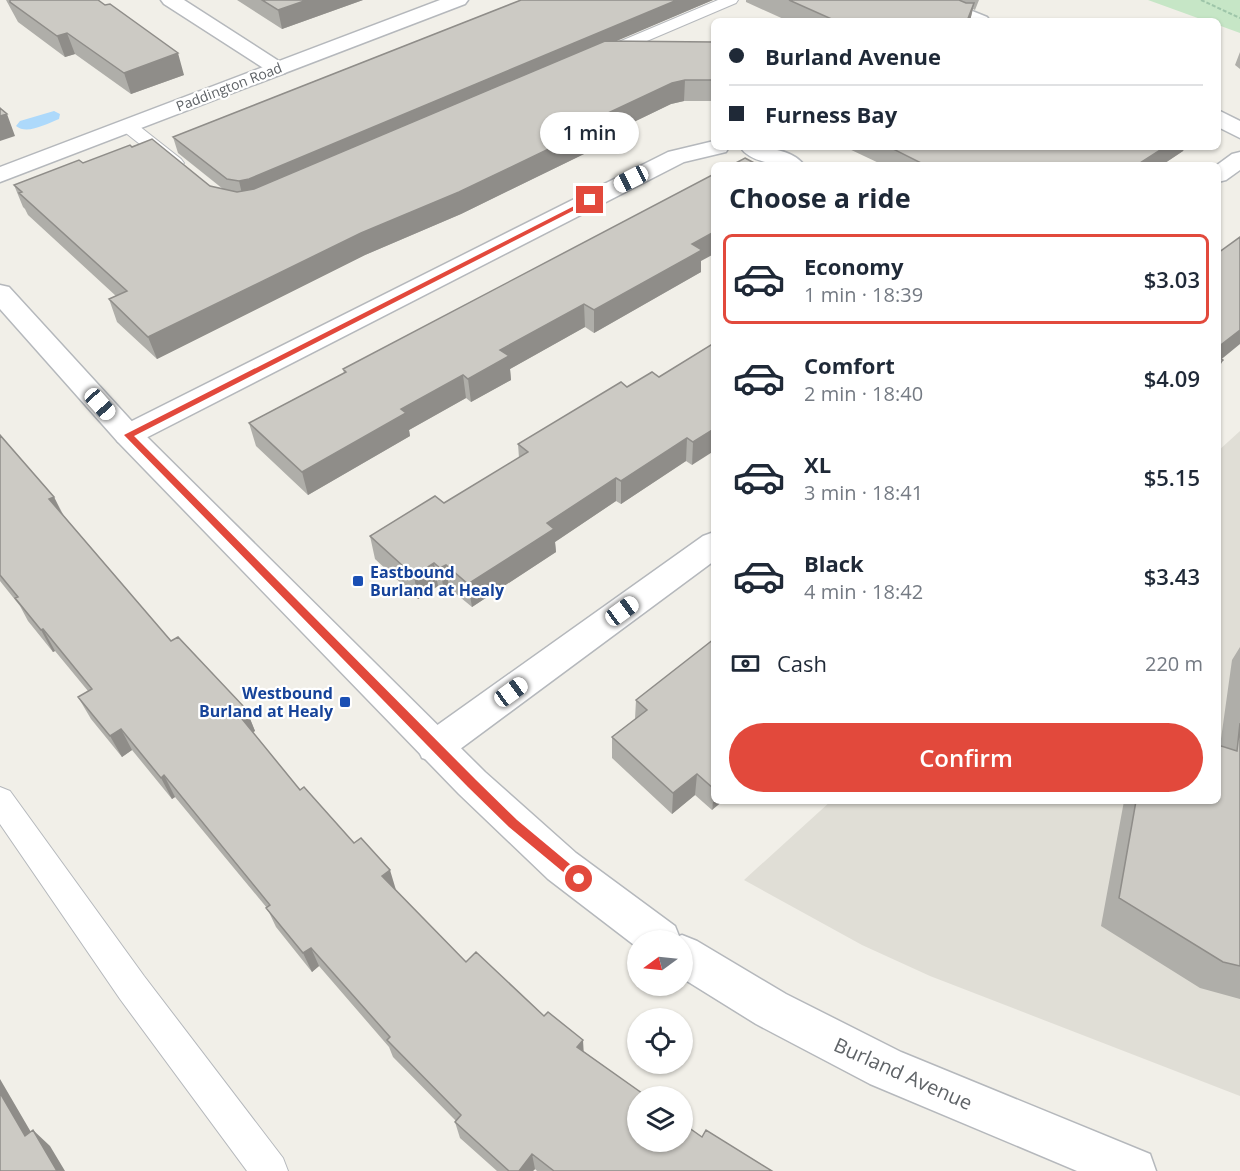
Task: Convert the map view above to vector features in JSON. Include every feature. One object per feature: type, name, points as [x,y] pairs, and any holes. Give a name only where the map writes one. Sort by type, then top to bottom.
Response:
[{"type":"street","name":"Paddington Road","points":[[0,174],[458,0]]},
{"type":"street","points":[[928,0],[973,18]]},
{"type":"street","points":[[177,1],[278,69]]},
{"type":"street","points":[[1221,119],[1240,131]]},
{"type":"street","points":[[129,435],[676,157],[711,149]]},
{"type":"street","points":[[758,150],[785,162]]},
{"type":"street","points":[[1221,174],[1240,159]]},
{"type":"street","points":[[5,306],[435,747],[513,823],[562,866],[647,930]]},
{"type":"street","points":[[435,747],[711,546]]},
{"type":"street","name":"Burland Avenue","points":[[693,962],[771,1009],[886,1068],[1133,1171]]},
{"type":"lane","points":[[588,61],[731,0]]},
{"type":"lane","points":[[128,126],[191,176]]},
{"type":"lane","points":[[0,800],[194,1075],[270,1171]]},
{"type":"path","points":[[1201,0],[1240,18]]},
{"type":"shaded area","points":[[1240,431],[1240,1096],[930,976],[862,945],[744,880],[828,804],[1221,804],[1221,448]]},
{"type":"green space","points":[[1148,0],[1240,0],[1240,33],[1221,26],[1221,18],[1198,18]]},
{"type":"water","points":[[54,111],[60,114],[59,119],[43,126],[26,129],[16,126],[20,121]]},
{"type":"building","points":[[10,0],[98,0],[105,5],[110,4],[178,53],[124,73],[67,33],[57,36]]},
{"type":"building","points":[[262,0],[307,0],[278,10]]},
{"type":"building","points":[[521,0],[677,0],[249,179],[239,181],[227,179],[173,137]]},
{"type":"building","points":[[789,0],[959,0],[974,3],[968,18],[829,18]]},
{"type":"building","points":[[605,41],[711,42],[711,80],[685,80],[672,83],[576,128],[584,132],[459,192],[361,233],[148,337],[109,299],[127,291],[19,193],[22,192],[14,185],[79,160],[83,163],[152,139],[210,186],[237,192],[254,189]]},
{"type":"building","points":[[0,108],[7,114],[0,116]]},
{"type":"building","points":[[895,150],[1160,150],[1142,162],[919,162]]},
{"type":"building","points":[[745,158],[752,162],[738,162]]},
{"type":"building","points":[[711,176],[711,234],[692,244],[702,250],[594,310],[584,304],[500,350],[509,356],[468,379],[463,375],[401,409],[406,413],[302,472],[249,423],[346,372],[343,369]]},
{"type":"building","points":[[1240,237],[1240,330],[1221,345],[1221,251]]},
{"type":"building","points":[[711,345],[711,431],[693,442],[687,438],[621,481],[616,478],[547,523],[554,529],[468,584],[446,565],[440,568],[434,563],[414,576],[370,536],[435,496],[444,503],[528,452],[518,444],[621,382],[627,387],[652,372],[659,377]]},
{"type":"building","points":[[0,435],[54,497],[49,499],[171,641],[178,637],[246,709],[238,714],[300,790],[304,787],[354,843],[361,838],[390,870],[382,876],[466,962],[476,952],[544,1016],[548,1012],[583,1040],[577,1047],[632,1086],[627,1086],[627,1152],[693,1152],[693,1131],[702,1137],[706,1130],[772,1171],[554,1171],[532,1154],[519,1171],[509,1171],[455,1122],[461,1115],[387,1040],[390,1037],[311,948],[303,953],[266,908],[270,905],[164,775],[161,778],[121,729],[110,736],[78,697],[92,689],[15,598],[18,597],[0,575]]},
{"type":"building","points":[[711,641],[711,786],[697,774],[673,793],[612,737],[647,710],[636,700]]},
{"type":"building","points":[[1240,723],[1240,966],[1223,962],[1119,898],[1135,804],[1221,804],[1221,746],[1237,751]]},
{"type":"building","points":[[0,1093],[25,1136],[33,1130],[57,1171],[0,1171]]},
{"type":"place","name":"Eastbound Burland at Healy","points":[[358,581]]},
{"type":"place","name":"Westbound Burland at Healy","points":[[345,702]]},
{"type":"route","points":[[579,879],[513,823],[435,747],[129,435],[590,200]]}]
